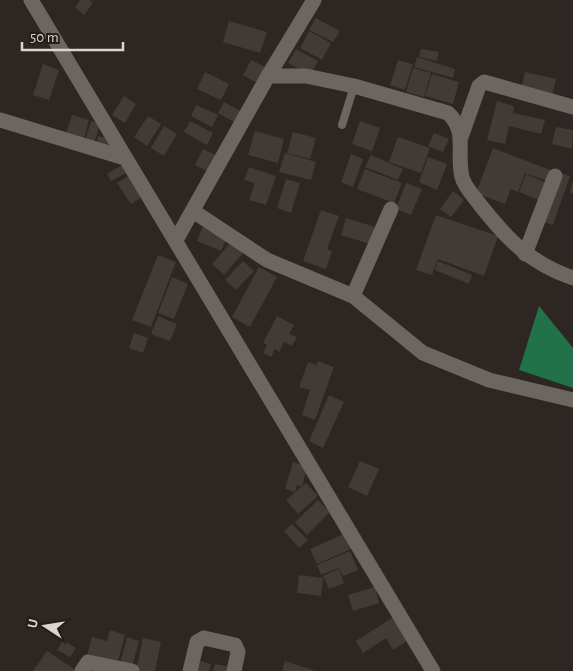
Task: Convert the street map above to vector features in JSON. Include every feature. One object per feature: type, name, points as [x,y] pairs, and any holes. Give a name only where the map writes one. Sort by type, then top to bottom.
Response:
[{"type":"street","points":[[31,0],[433,671]]},
{"type":"street","points":[[176,240],[268,76],[314,0]]},
{"type":"street","points":[[268,76],[306,76],[354,86],[448,113],[457,122],[461,137]]},
{"type":"street","points":[[573,107],[484,82],[478,86],[461,137],[458,160],[462,180],[505,236],[525,254],[555,272],[573,278]]},
{"type":"street","points":[[0,120],[125,158]]},
{"type":"street","points":[[525,254],[555,176]]},
{"type":"street","points":[[353,296],[391,209]]},
{"type":"street","points":[[192,211],[267,260],[353,296],[423,353],[489,380],[573,400]]},
{"type":"street","points":[[190,671],[197,642],[204,638],[235,645],[238,652],[234,671]]},
{"type":"street","points":[[82,671],[88,662],[132,671]]},
{"type":"lane","points":[[342,125],[354,86]]},
{"type":"green space","points":[[539,306],[573,348],[573,388],[519,370]]},
{"type":"building","points":[[80,0],[90,0],[93,3],[84,15],[75,8]]},
{"type":"building","points":[[316,18],[340,31],[333,42],[309,30]]},
{"type":"building","points":[[229,21],[267,32],[260,53],[223,42]]},
{"type":"building","points":[[309,31],[331,43],[322,60],[300,48]]},
{"type":"building","points":[[296,49],[318,61],[310,75],[288,63]]},
{"type":"building","points":[[421,49],[439,52],[437,61],[419,57]]},
{"type":"building","points":[[417,57],[455,69],[453,78],[414,67]]},
{"type":"building","points":[[251,60],[265,67],[257,83],[243,75]]},
{"type":"building","points":[[398,60],[413,64],[405,90],[390,85]]},
{"type":"building","points":[[43,64],[59,70],[49,100],[33,95]]},
{"type":"building","points":[[413,68],[431,73],[424,97],[406,92]]},
{"type":"building","points":[[205,72],[229,84],[221,100],[197,89]]},
{"type":"building","points":[[525,72],[556,79],[552,97],[521,91]]},
{"type":"building","points":[[432,74],[459,82],[453,104],[425,96]]},
{"type":"building","points":[[124,96],[136,104],[125,123],[112,115]]},
{"type":"building","points":[[497,101],[514,106],[513,113],[545,120],[541,134],[509,126],[505,144],[487,140]]},
{"type":"building","points":[[224,102],[244,113],[238,124],[218,113]]},
{"type":"building","points":[[196,105],[218,115],[212,127],[191,116]]},
{"type":"building","points":[[72,115],[89,120],[84,139],[66,133]]},
{"type":"building","points":[[148,116],[161,124],[147,146],[134,137]]},
{"type":"building","points":[[91,121],[100,124],[94,144],[85,141]]},
{"type":"building","points":[[190,121],[213,133],[207,145],[184,132]]},
{"type":"building","points":[[360,121],[380,128],[372,151],[352,144]]},
{"type":"building","points":[[164,126],[177,134],[164,156],[151,148]]},
{"type":"building","points":[[556,127],[573,130],[572,149],[552,144]]},
{"type":"building","points":[[255,131],[284,139],[278,163],[248,155]]},
{"type":"building","points":[[293,132],[316,138],[310,159],[287,153]]},
{"type":"building","points":[[434,133],[449,139],[443,152],[428,146]]},
{"type":"building","points":[[98,136],[112,139],[109,148],[96,145]]},
{"type":"building","points":[[398,137],[430,148],[421,173],[389,162]]},
{"type":"building","points":[[493,148],[555,172],[550,182],[525,173],[518,192],[511,189],[505,204],[476,193]]},
{"type":"building","points":[[203,149],[218,156],[209,172],[195,165]]},
{"type":"building","points":[[285,153],[316,162],[311,180],[279,172]]},
{"type":"building","points":[[351,154],[363,159],[353,187],[341,182]]},
{"type":"building","points":[[371,155],[403,169],[398,180],[365,167]]},
{"type":"building","points":[[428,157],[447,164],[437,190],[419,182]]},
{"type":"building","points":[[122,165],[126,173],[111,181],[107,174]]},
{"type":"building","points":[[249,167],[276,176],[266,205],[249,200],[255,183],[244,180]]},
{"type":"building","points":[[365,169],[402,183],[394,203],[357,189]]},
{"type":"building","points":[[558,172],[570,176],[553,225],[541,221]]},
{"type":"building","points":[[526,174],[551,185],[544,202],[519,192]]},
{"type":"building","points":[[130,175],[144,196],[131,204],[117,183]]},
{"type":"building","points":[[286,179],[300,183],[291,213],[277,208]]},
{"type":"building","points":[[573,182],[573,194],[570,193]]},
{"type":"building","points":[[406,183],[422,189],[411,215],[396,209]]},
{"type":"building","points":[[453,191],[464,200],[451,217],[440,209]]},
{"type":"building","points":[[321,210],[339,216],[327,249],[332,251],[326,269],[303,261]]},
{"type":"building","points":[[436,215],[498,236],[484,276],[438,259],[432,275],[416,270]]},
{"type":"building","points":[[346,218],[375,227],[370,244],[341,235]]},
{"type":"building","points":[[203,226],[227,237],[221,251],[197,241]]},
{"type":"building","points":[[231,242],[243,253],[224,275],[212,264]]},
{"type":"building","points":[[158,255],[176,262],[151,327],[132,320]]},
{"type":"building","points":[[243,261],[254,271],[236,290],[225,280]]},
{"type":"building","points":[[438,261],[472,275],[469,284],[435,270]]},
{"type":"building","points":[[259,267],[277,277],[250,327],[232,317]]},
{"type":"building","points":[[172,277],[188,284],[174,319],[158,313]]},
{"type":"building","points":[[158,316],[177,324],[170,341],[151,334]]},
{"type":"building","points":[[277,316],[294,325],[289,334],[297,337],[292,346],[284,342],[279,352],[275,349],[271,357],[263,353],[267,345],[263,343]]},
{"type":"building","points":[[134,333],[148,338],[143,353],[129,348]]},
{"type":"building","points":[[318,361],[334,367],[315,420],[302,415],[310,390],[299,387],[308,362],[316,365]]},
{"type":"building","points":[[329,395],[344,402],[323,448],[309,441]]},
{"type":"building","points":[[360,461],[379,469],[367,496],[348,487]]},
{"type":"building","points":[[293,462],[307,466],[302,487],[297,485],[295,492],[285,489]]},
{"type":"building","points":[[306,483],[318,496],[298,514],[286,500]]},
{"type":"building","points":[[318,500],[330,512],[307,535],[295,522]]},
{"type":"building","points":[[292,524],[308,540],[299,548],[284,531]]},
{"type":"building","points":[[346,533],[353,548],[317,564],[310,549]]},
{"type":"building","points":[[350,551],[358,570],[343,576],[339,568],[321,575],[317,565]]},
{"type":"building","points":[[339,569],[344,583],[329,589],[323,576]]},
{"type":"building","points":[[299,575],[323,578],[321,596],[297,593]]},
{"type":"building","points":[[375,587],[379,603],[353,611],[348,595]]},
{"type":"building","points":[[395,616],[410,639],[393,650],[386,638],[363,653],[356,641]]},
{"type":"building","points":[[110,630],[125,635],[117,665],[87,656],[92,637],[107,641]]},
{"type":"building","points":[[127,637],[139,641],[131,670],[119,667]]},
{"type":"building","points":[[143,638],[161,642],[155,671],[136,671]]},
{"type":"building","points":[[63,640],[76,648],[70,657],[57,650]]},
{"type":"building","points":[[47,651],[77,671],[33,671]]},
{"type":"building","points":[[197,660],[211,664],[209,671],[194,671]]},
{"type":"building","points":[[285,661],[316,671],[282,671]]},
{"type":"building","points":[[215,664],[230,667],[229,671],[213,671]]}]
